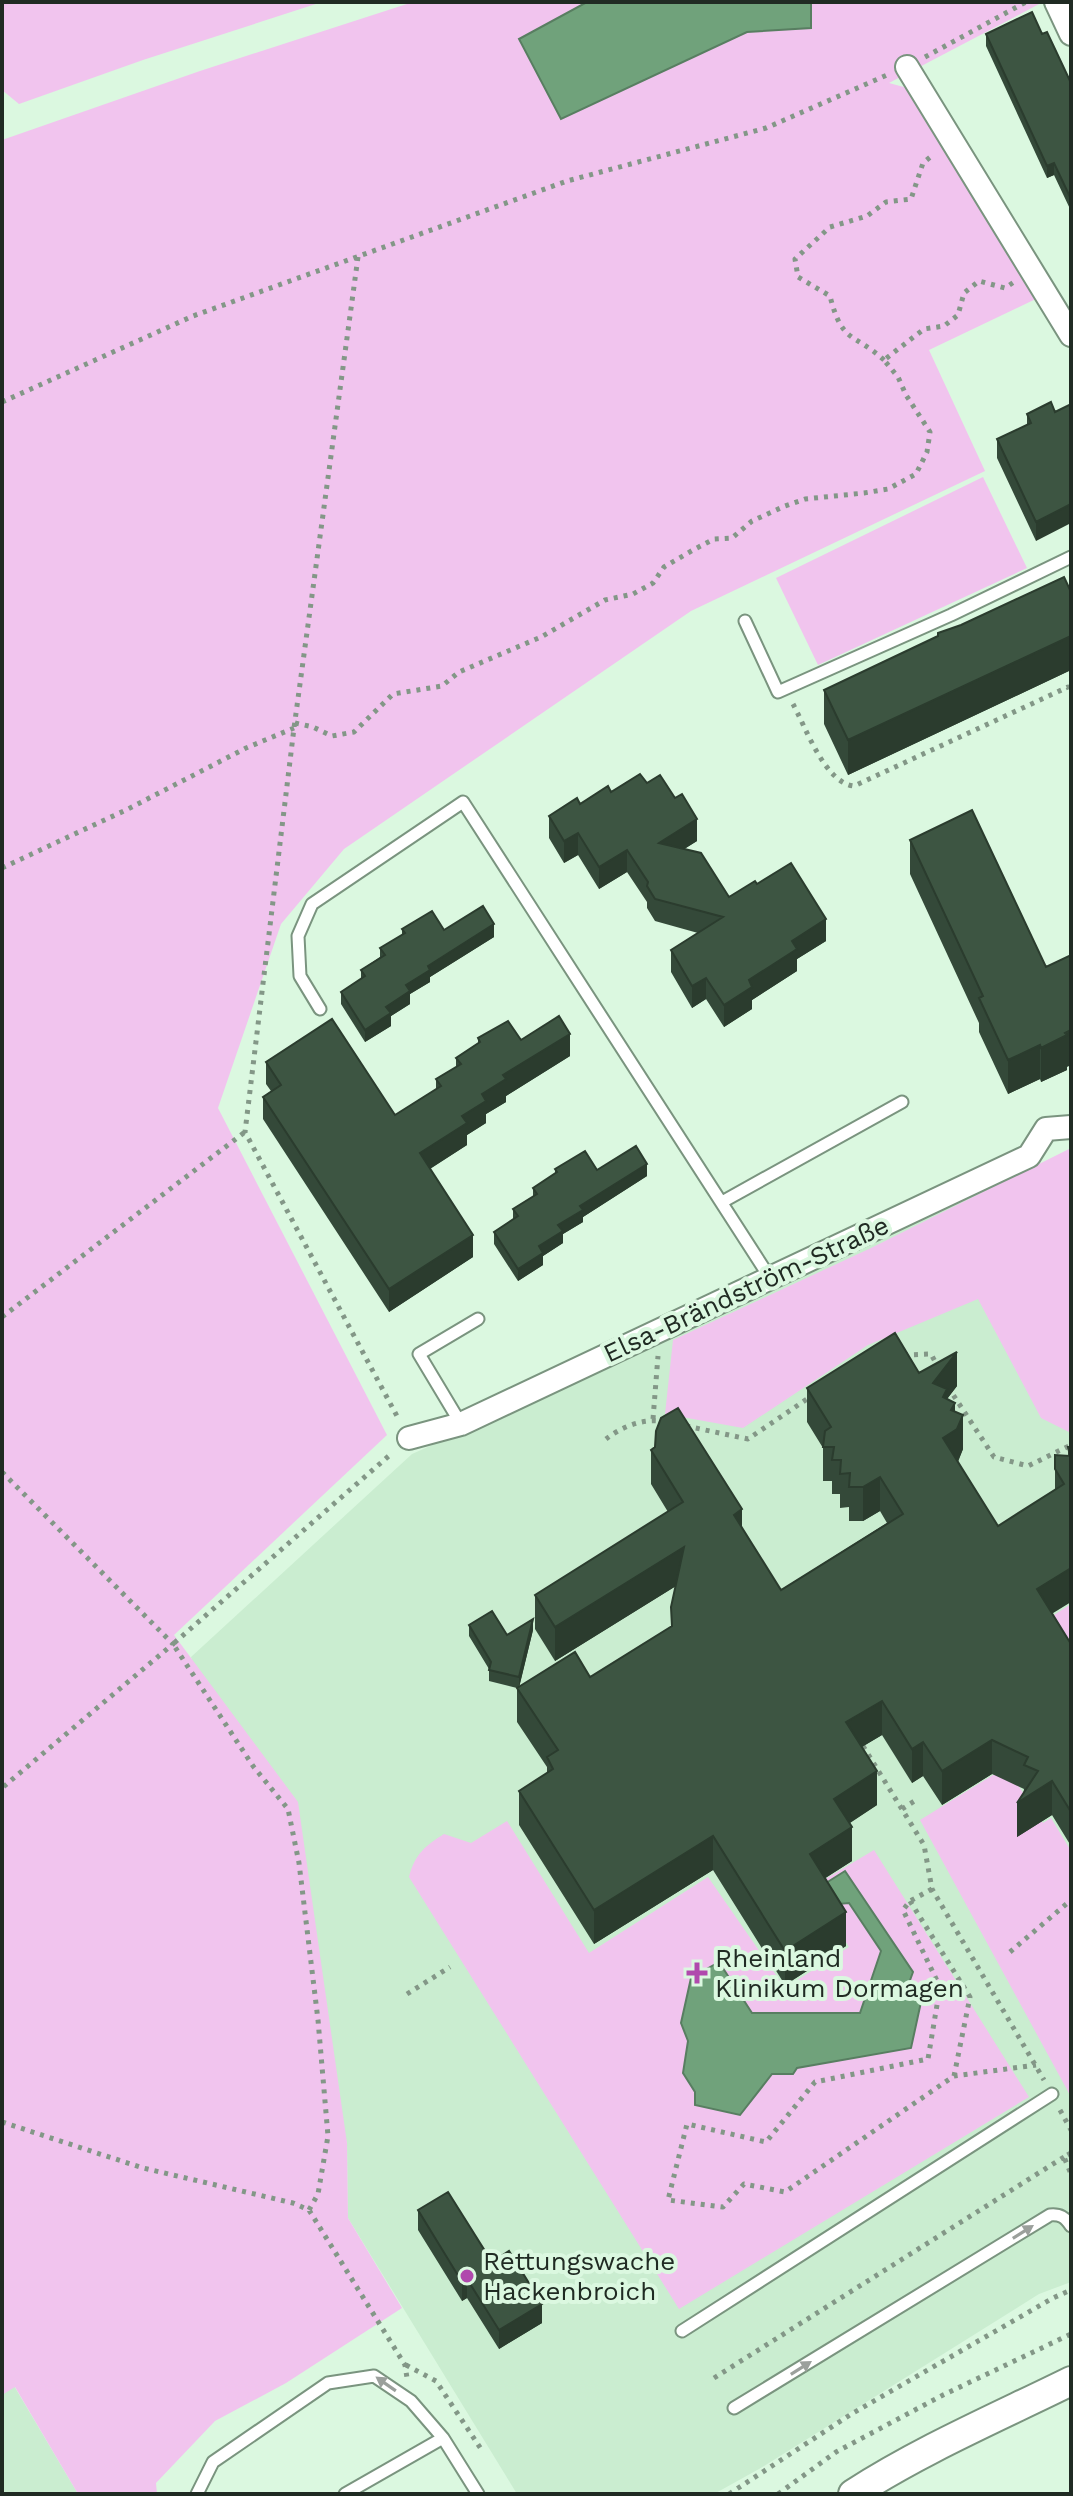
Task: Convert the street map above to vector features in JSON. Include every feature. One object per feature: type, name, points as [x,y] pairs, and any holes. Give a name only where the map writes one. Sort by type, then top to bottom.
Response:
[{"type":"street","points":[[1056,2],[1071,34]]},
{"type":"street","points":[[907,67],[1071,335]]},
{"type":"street","name":"Elsa-Brändström-Straße","points":[[409,1438],[461,1424],[659,1331],[1029,1156],[1046,1129],[1071,1127]]},
{"type":"street","points":[[853,2494],[945,2442],[1071,2381]]},
{"type":"lane","points":[[745,621],[778,692],[951,615],[1071,557]]},
{"type":"lane","points":[[320,1009],[300,976],[298,936],[312,904],[463,802],[770,1278]]},
{"type":"lane","points":[[722,1202],[902,1102]]},
{"type":"lane","points":[[461,1424],[419,1354],[478,1319]]},
{"type":"lane","points":[[682,2331],[1052,2094]]},
{"type":"lane","points":[[734,2408],[1050,2215],[1058,2214],[1066,2218],[1071,2226]]},
{"type":"lane","points":[[197,2494],[213,2462],[328,2383],[374,2376],[411,2401],[443,2438],[478,2494]]},
{"type":"lane","points":[[345,2494],[443,2438]]},
{"type":"path","points":[[2,402],[193,316],[567,181],[766,128],[907,67],[1026,2]]},
{"type":"path","points":[[2,868],[295,725],[313,727],[332,736],[354,732],[393,694],[442,686],[459,672],[541,637],[605,600],[633,594],[653,583],[664,567],[693,550],[714,539],[732,538],[752,521],[785,506],[805,499],[882,491],[916,474],[927,452],[930,432],[898,377],[884,360],[870,348],[848,337],[836,320],[830,296],[798,277],[795,259],[830,227],[867,216],[886,202],[911,199],[923,163],[953,141]]},
{"type":"path","points":[[2,1788],[409,1438],[245,1132],[295,725],[358,257]]},
{"type":"path","points":[[884,360],[924,329],[944,326],[958,315],[964,293],[979,281],[1005,288],[1032,271]]},
{"type":"path","points":[[785,689],[829,772],[844,785],[854,786],[1069,686],[1071,694]]},
{"type":"path","points":[[2,1317],[245,1132]]},
{"type":"path","points":[[653,1419],[659,1331]]},
{"type":"path","points":[[902,1355],[931,1354],[950,1392],[994,1457],[1028,1466],[1071,1445]]},
{"type":"path","points":[[680,1425],[748,1439],[811,1397]]},
{"type":"path","points":[[606,1439],[617,1430],[653,1419],[667,1422]]},
{"type":"path","points":[[2,1472],[173,1644],[253,1766],[288,1809],[299,1863],[328,2136],[318,2194],[309,2210]]},
{"type":"path","points":[[863,1746],[924,1845],[932,1889],[1071,2130]]},
{"type":"path","points":[[902,1809],[916,1800]]},
{"type":"path","points":[[932,1889],[910,1901],[903,1910],[940,1987],[928,2059],[815,2082],[766,2142],[687,2124],[668,2200],[723,2207],[744,2184],[785,2192],[954,2076],[1036,2065]]},
{"type":"path","points":[[1010,1952],[1071,1900]]},
{"type":"path","points":[[910,1901],[970,1997],[954,2076]]},
{"type":"path","points":[[407,1994],[450,1967]]},
{"type":"path","points":[[2,2122],[143,2168],[293,2203],[309,2210],[405,2365],[411,2401]]},
{"type":"path","points":[[714,2378],[1071,2153]]},
{"type":"path","points":[[1064,2157],[1071,2174]]},
{"type":"path","points":[[729,2494],[853,2413],[1071,2290]]},
{"type":"path","points":[[778,2494],[836,2452],[943,2395],[1071,2334]]},
{"type":"path","points":[[405,2365],[436,2381],[483,2452]]},
{"type":"shaded area","points":[[2,2],[322,2],[19,104],[2,90]]},
{"type":"shaded area","points":[[413,2],[587,2],[520,39],[562,119],[747,32],[810,28],[811,2],[1043,2],[889,83],[911,89],[1040,297],[929,350],[985,471],[691,611],[344,849],[281,924],[218,1108],[387,1435],[174,1635],[298,1802],[347,2143],[348,2218],[402,2308],[286,2383],[215,2421],[156,2483],[157,2494],[78,2494],[15,2387],[2,2395],[2,140]]},
{"type":"shaded area","points":[[587,2],[811,2],[811,28],[747,32],[561,119],[519,39]]},
{"type":"shaded area","points":[[983,477],[1027,568],[818,665],[776,578]]},
{"type":"shaded area","points":[[1071,1148],[1071,1433],[1041,1418],[978,1299],[868,1345],[743,1428],[665,1414],[673,1340],[871,1248]]},
{"type":"shaded area","name":"Rheinland Klinikum Dormagen","points":[[1035,1166],[1071,1223],[1071,2282],[1039,2294],[714,2494],[517,2494],[348,2218],[347,2143],[191,1657],[412,1454],[646,1350],[669,1336]]},
{"type":"shaded area","points":[[1071,1604],[1071,1672],[1040,1624]]},
{"type":"shaded area","points":[[1006,1767],[1043,1823],[1051,1818],[1071,1851],[1071,2097],[920,1820]]},
{"type":"shaded area","points":[[507,1821],[589,1953],[708,1877],[785,1988],[849,1947],[812,1887],[874,1850],[1029,2097],[679,2309],[409,1877],[422,1851],[444,1834],[471,1843]],"holes":[[[849,1902],[911,1986],[796,2068],[793,2074],[772,2074],[695,2092],[683,2073],[688,2041],[752,2013],[860,2013],[882,1951]]]},
{"type":"shaded area","points":[[845,1871],[913,1972],[909,1983],[918,1989],[921,2002],[911,2048],[797,2068],[793,2074],[772,2074],[740,2115],[695,2105],[695,2092],[683,2073],[688,2041],[681,2023],[691,1978],[719,1962],[752,2013],[860,2013],[881,1951],[849,1903],[838,1904],[826,1883]]},
{"type":"shaded area","points":[[14,2386],[78,2494],[2,2494],[2,2395]]},
{"type":"building","points":[[1032,12],[1042,34],[1047,32],[1071,83],[1071,199],[1054,163],[1047,166],[986,34]]},
{"type":"building","points":[[1051,402],[1055,412],[1071,404],[1071,504],[1036,522],[997,439],[1031,423],[1027,414]]},
{"type":"building","points":[[1064,577],[1071,592],[1071,636],[848,740],[824,690],[938,636],[938,633]]},
{"type":"building","points":[[640,774],[647,783],[660,775],[675,798],[682,794],[697,819],[659,843],[701,853],[729,897],[791,863],[826,919],[792,941],[797,949],[749,980],[752,987],[724,1005],[706,978],[692,986],[671,950],[723,917],[655,899],[627,850],[599,867],[578,833],[564,841],[549,816],[577,798],[580,804],[608,786],[611,792]]},
{"type":"building","points":[[972,810],[1046,967],[1071,955],[1071,1030],[1041,1048],[1040,1045],[1008,1060],[979,998],[983,996],[910,840]]},
{"type":"building","points":[[483,906],[494,924],[428,966],[430,970],[406,985],[410,991],[386,1007],[391,1013],[365,1030],[341,992],[365,976],[361,970],[385,955],[380,948],[405,933],[402,929],[432,911],[444,930]]},
{"type":"building","points":[[559,1016],[570,1034],[503,1075],[506,1079],[482,1094],[486,1101],[462,1116],[467,1123],[420,1153],[473,1235],[389,1289],[263,1097],[281,1085],[266,1062],[332,1019],[395,1115],[441,1086],[436,1079],[461,1064],[456,1058],[480,1042],[478,1038],[508,1021],[521,1040]]},
{"type":"building","points":[[636,1146],[647,1164],[580,1206],[583,1210],[558,1225],[563,1231],[539,1246],[543,1253],[518,1269],[494,1232],[518,1216],[513,1209],[537,1194],[533,1188],[557,1172],[555,1169],[585,1151],[597,1170]]},
{"type":"building","points":[[895,1333],[919,1373],[957,1352],[933,1383],[947,1389],[943,1397],[955,1403],[951,1410],[963,1415],[957,1429],[943,1438],[998,1526],[1064,1484],[1055,1469],[1055,1455],[1070,1456],[1068,1447],[1071,1447],[1071,1568],[1037,1589],[1071,1644],[1071,1812],[1052,1781],[1017,1803],[1038,1771],[1024,1765],[1028,1757],[992,1740],[942,1771],[923,1742],[912,1749],[882,1701],[846,1722],[877,1771],[834,1799],[852,1827],[810,1854],[846,1912],[785,1951],[713,1836],[594,1910],[519,1791],[553,1769],[547,1757],[558,1750],[517,1688],[575,1652],[590,1677],[672,1626],[671,1607],[684,1547],[555,1627],[535,1595],[683,1502],[651,1450],[655,1447],[661,1418],[678,1408],[742,1509],[734,1515],[781,1590],[903,1514],[880,1477],[863,1487],[849,1487],[850,1473],[840,1474],[841,1460],[832,1460],[834,1447],[823,1447],[825,1431],[831,1427],[807,1388]]},
{"type":"building","points":[[492,1611],[507,1635],[533,1619],[519,1677],[489,1670],[491,1662],[469,1625]]},
{"type":"building","name":"Rettungswache Hackenbroich","points":[[448,2192],[492,2262],[509,2251],[542,2304],[499,2330],[467,2279],[462,2282],[418,2210]]},
{"type":"place","name":"Rheinland Klinikum Dormagen","points":[[697,1973]]},
{"type":"place","name":"Rettungswache Hackenbroich","points":[[467,2276]]}]
